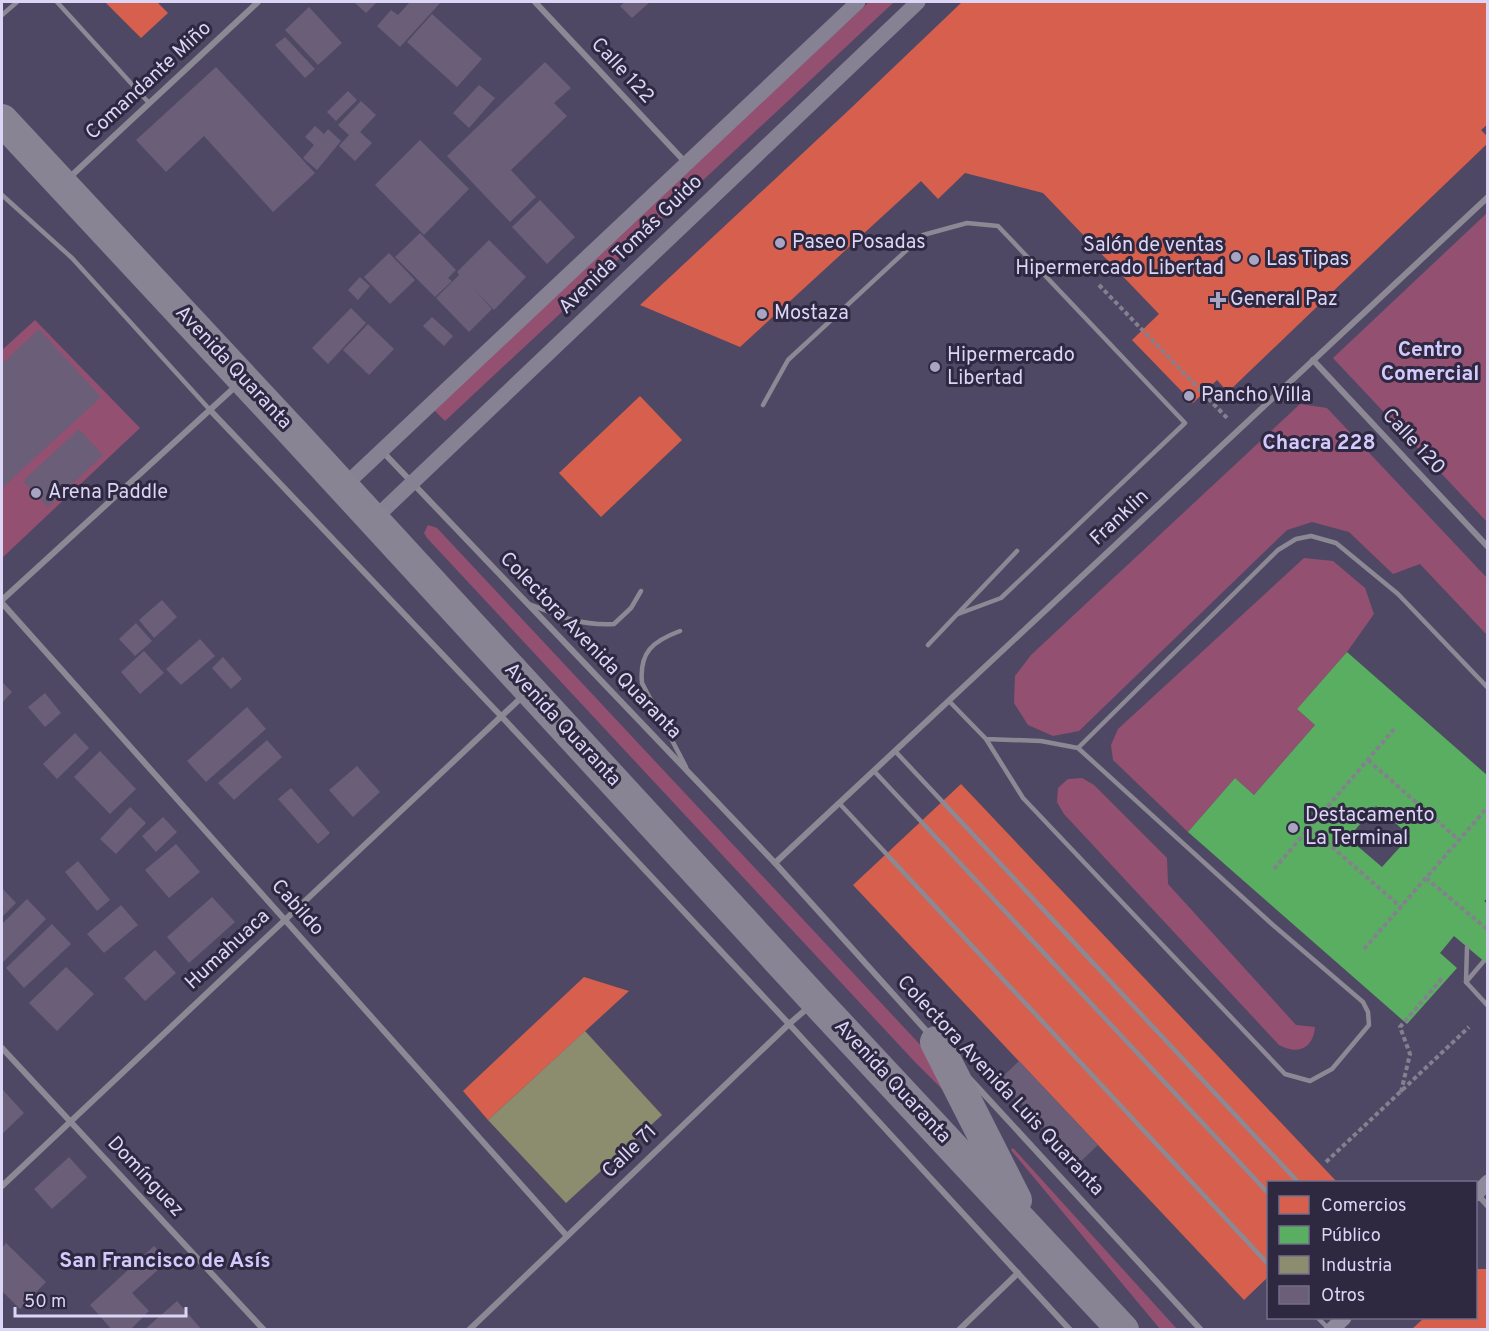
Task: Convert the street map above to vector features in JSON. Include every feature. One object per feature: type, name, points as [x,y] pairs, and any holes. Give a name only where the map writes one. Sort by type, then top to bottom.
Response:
[{"type":"highway","name":"Avenida Quaranta","points":[[2,120],[816,1001],[1123,1329]]},
{"type":"highway","points":[[944,1051],[1031,1230]]},
{"type":"main road","name":"Avenida Tomás Guido","points":[[343,487],[858,2]]},
{"type":"main road","name":"Avenida Tomás Guido","points":[[373,520],[918,2]]},
{"type":"main road","points":[[1330,1329],[1342,1319]]},
{"type":"street","name":"Comandante Miño","points":[[62,184],[258,2]]},
{"type":"street","name":"Calle 122","points":[[535,2],[686,163]]},
{"type":"street","name":"Franklin","points":[[775,863],[1488,197]]},
{"type":"street","name":"Calle 120","points":[[1313,360],[1488,547]]},
{"type":"street","points":[[2,601],[243,380]]},
{"type":"street","points":[[210,410],[789,1024],[1070,1329]]},
{"type":"street","name":"Colectora Avenida Quaranta","points":[[381,450],[775,863]]},
{"type":"street","name":"Cabildo","points":[[2,601],[567,1236]]},
{"type":"street","name":"Humahuaca","points":[[2,1186],[530,690]]},
{"type":"street","name":"Colectora Avenida Luis Quaranta","points":[[775,863],[944,1051]]},
{"type":"street","name":"Calle 71","points":[[469,1329],[789,1024],[816,1001]]},
{"type":"street","name":"Domínguez","points":[[2,1048],[264,1329]]},
{"type":"street","name":"Colectora Avenida Luis Quaranta","points":[[968,1076],[1201,1329]]},
{"type":"street","points":[[1477,1194],[1488,1206]]},
{"type":"street","points":[[959,1329],[1018,1273]]},
{"type":"lane","points":[[2,15],[16,2]]},
{"type":"lane","points":[[57,2],[149,103]]},
{"type":"lane","points":[[2,195],[72,258],[210,410]]},
{"type":"lane","points":[[763,405],[788,360],[922,235],[967,223],[999,226],[1185,423],[1000,598],[958,614]]},
{"type":"lane","points":[[1078,748],[1278,550],[1296,539],[1311,536],[1336,543],[1362,563],[1398,594],[1488,688]]},
{"type":"lane","points":[[928,645],[1017,551]]},
{"type":"lane","points":[[526,603],[569,620],[594,625],[614,624],[632,608],[641,591]]},
{"type":"lane","points":[[680,631],[662,638],[646,653],[640,667],[642,683],[688,772]]},
{"type":"lane","points":[[949,701],[986,739],[1023,798],[1286,1074],[1310,1081],[1332,1069],[1369,1025],[1368,1012],[1362,1002],[1273,925],[1078,748],[1041,741],[986,739]]},
{"type":"lane","points":[[895,751],[1297,1181]]},
{"type":"lane","points":[[874,771],[1267,1191]]},
{"type":"lane","points":[[839,803],[1267,1262]]},
{"type":"lane","points":[[1467,947],[1466,982],[1488,1006]]},
{"type":"lane","points":[[1466,982],[1484,962]]},
{"type":"path","points":[[1099,285],[1221,411]]},
{"type":"path","points":[[1274,869],[1395,728]]},
{"type":"path","points":[[1368,760],[1459,840]]},
{"type":"path","points":[[1364,949],[1486,809]]},
{"type":"path","points":[[1309,827],[1401,907]]},
{"type":"path","points":[[1426,878],[1488,930]]},
{"type":"path","points":[[1401,1092],[1410,1054],[1400,1027],[1444,976]]},
{"type":"path","points":[[1326,1162],[1469,1027]]},
{"type":"shaded area","points":[[869,2],[894,2],[445,421],[433,409]]},
{"type":"shaded area","points":[[1487,213],[1487,522],[1333,358]]},
{"type":"shaded area","name":"Arena Paddle","points":[[35,320],[140,428],[2,558],[2,350]]},
{"type":"shaded area","points":[[1300,404],[1327,408],[1487,578],[1487,635],[1420,564],[1393,574],[1349,532],[1312,522],[1287,530],[1079,731],[1053,736],[1028,725],[1014,703],[1015,676],[1031,655]]},
{"type":"shaded area","points":[[428,525],[437,528],[926,1051],[971,1118],[915,1062],[427,538],[424,533]]},
{"type":"shaded area","points":[[1304,558],[1333,561],[1365,588],[1374,614],[1347,652],[1297,709],[1315,725],[1254,795],[1235,778],[1188,832],[1113,760],[1111,745],[1118,729]]},
{"type":"shaded area","points":[[1082,778],[1094,785],[1167,858],[1168,884],[1296,1025],[1315,1027],[1308,1045],[1292,1050],[1279,1045],[1064,814],[1057,802],[1058,788],[1068,779]]},
{"type":"shaded area","points":[[1013,1148],[1177,1329],[1160,1329],[1011,1150]]},
{"type":"building: Comercios","points":[[105,2],[157,2],[168,13],[141,38]]},
{"type":"building: Comercios","name":"Salón de ventas Hipermercado Libertad","points":[[962,2],[1488,2],[1488,124],[1481,130],[1488,137],[1488,143],[1228,392],[1217,380],[1193,403],[1132,340],[1159,314],[1043,193],[965,173],[938,199],[921,181],[740,347],[640,305]]},
{"type":"building: Comercios","points":[[640,396],[682,440],[601,517],[559,473]]},
{"type":"building: Comercios","points":[[961,784],[1336,1181],[1267,1181],[1267,1278],[1244,1300],[853,885]]},
{"type":"building: Comercios","points":[[584,977],[629,991],[488,1120],[463,1091]]},
{"type":"building: Comercios","points":[[1488,1269],[1488,1330],[1411,1330],[1423,1319],[1477,1319],[1477,1270]]},
{"type":"building: Público","points":[[1347,652],[1488,776],[1488,898],[1484,901],[1488,904],[1488,961],[1486,963],[1454,936],[1440,953],[1457,968],[1407,1024],[1188,832],[1235,778],[1254,795],[1315,725],[1297,709]],"holes":[[[1376,806],[1410,836],[1382,867],[1348,838]]]},
{"type":"building: Industria","points":[[585,1031],[662,1115],[566,1203],[488,1120]]},
{"type":"building: Otros","points":[[354,2],[377,2],[366,13]]},
{"type":"building: Otros","points":[[410,2],[441,2],[400,47],[377,26],[391,10],[398,15]]},
{"type":"building: Otros","points":[[625,2],[650,2],[632,18],[620,6]]},
{"type":"building: Otros","points":[[309,7],[342,43],[318,65],[285,30]]},
{"type":"building: Otros","points":[[432,14],[482,59],[457,87],[407,42]]},
{"type":"building: Otros","points":[[285,37],[315,69],[305,78],[275,45]]},
{"type":"building: Otros","points":[[545,62],[571,88],[554,103],[567,116],[511,170],[536,197],[510,222],[447,156]]},
{"type":"building: Otros","points":[[216,67],[315,173],[273,212],[204,136],[166,172],[136,140]]},
{"type":"building: Otros","points":[[479,85],[495,98],[469,128],[453,113]]},
{"type":"building: Otros","points":[[348,91],[357,100],[336,121],[327,112]]},
{"type":"building: Otros","points":[[361,101],[376,115],[360,132],[372,143],[355,161],[339,146],[349,135],[338,125]]},
{"type":"building: Otros","points":[[315,126],[324,134],[328,129],[341,141],[317,170],[303,158],[314,145],[305,137]]},
{"type":"building: Otros","points":[[420,140],[469,189],[424,235],[375,185]]},
{"type":"building: Otros","points":[[540,200],[575,237],[547,264],[512,227]]},
{"type":"building: Otros","points":[[420,233],[456,270],[448,278],[452,281],[435,297],[395,257]]},
{"type":"building: Otros","points":[[489,240],[526,277],[494,310],[473,288],[492,309],[469,332],[436,298],[459,275],[457,272]]},
{"type":"building: Otros","points":[[389,253],[415,280],[390,304],[364,277]]},
{"type":"building: Otros","points":[[360,277],[370,286],[358,300],[348,290]]},
{"type":"building: Otros","points":[[351,308],[366,323],[328,364],[312,348]]},
{"type":"building: Otros","points":[[432,317],[453,336],[444,346],[423,326]]},
{"type":"building: Otros","points":[[368,324],[394,349],[369,375],[343,350]]},
{"type":"building: Otros","points":[[39,329],[101,397],[2,488],[2,364]]},
{"type":"building: Otros","points":[[79,429],[103,455],[48,507],[23,481]]},
{"type":"building: Otros","points":[[162,600],[177,617],[154,638],[139,620]]},
{"type":"building: Otros","points":[[136,623],[152,641],[135,656],[119,639]]},
{"type":"building: Otros","points":[[200,639],[215,656],[181,685],[166,669]]},
{"type":"building: Otros","points":[[144,651],[164,673],[140,694],[121,672]]},
{"type":"building: Otros","points":[[223,657],[242,679],[231,689],[212,668]]},
{"type":"building: Otros","points":[[2,682],[12,692],[2,703]]},
{"type":"building: Otros","points":[[45,693],[61,713],[45,727],[28,707]]},
{"type":"building: Otros","points":[[247,707],[266,729],[206,782],[187,761]]},
{"type":"building: Otros","points":[[75,733],[89,748],[57,779],[43,764]]},
{"type":"building: Otros","points":[[267,740],[282,757],[234,800],[218,783]]},
{"type":"building: Otros","points":[[100,751],[136,789],[110,814],[74,777]]},
{"type":"building: Otros","points":[[357,766],[380,792],[353,817],[329,790]]},
{"type":"building: Otros","points":[[291,788],[330,833],[318,844],[278,799]]},
{"type":"building: Otros","points":[[130,807],[146,823],[116,854],[100,839]]},
{"type":"building: Otros","points":[[163,817],[177,832],[156,852],[142,836]]},
{"type":"building: Otros","points":[[176,844],[200,872],[169,898],[145,870]]},
{"type":"building: Otros","points":[[78,861],[110,900],[97,911],[65,872]]},
{"type":"building: Otros","points":[[2,888],[16,903],[2,917]]},
{"type":"building: Otros","points":[[212,897],[235,922],[189,963],[167,937]]},
{"type":"building: Otros","points":[[27,899],[46,919],[2,963],[2,924]]},
{"type":"building: Otros","points":[[121,905],[138,925],[104,953],[87,934]]},
{"type":"building: Otros","points":[[52,924],[71,944],[24,988],[6,968]]},
{"type":"building: Otros","points":[[155,950],[176,973],[145,1001],[124,978]]},
{"type":"building: Otros","points":[[66,967],[94,994],[57,1031],[29,1003]]},
{"type":"building: Otros","points":[[1019,1061],[1098,1145],[1078,1164],[999,1080]]},
{"type":"building: Otros","points":[[2,1089],[24,1113],[2,1134]]},
{"type":"building: Otros","points":[[69,1157],[87,1177],[52,1209],[34,1189]]},
{"type":"building: Otros","points":[[6,1243],[46,1282],[20,1309],[2,1291],[2,1248]]},
{"type":"building: Otros","points":[[154,1246],[168,1261],[132,1293],[149,1311],[130,1330],[112,1330],[90,1305]]},
{"type":"building: Otros","points":[[177,1301],[202,1330],[144,1330]]},
{"type":"place","name":"Paseo Posadas","points":[[780,243]]},
{"type":"place","name":"Salón de ventas Hipermercado Libertad","points":[[1236,257]]},
{"type":"place","name":"Las Tipas","points":[[1254,260]]},
{"type":"place","name":"General Paz","points":[[1218,300]]},
{"type":"place","name":"Mostaza","points":[[762,314]]},
{"type":"place","name":"Hipermercado Libertad","points":[[935,367]]},
{"type":"place","name":"Pancho Villa","points":[[1189,396]]},
{"type":"place","name":"Arena Paddle","points":[[36,493]]},
{"type":"place","name":"Destacamento La Terminal","points":[[1293,828]]},
{"type":"district","name":"Centro Comercial","points":[[1430,362]]},
{"type":"district","name":"Chacra 228","points":[[1319,443]]},
{"type":"district","name":"San Francisco de Asís","points":[[165,1261]]}]
